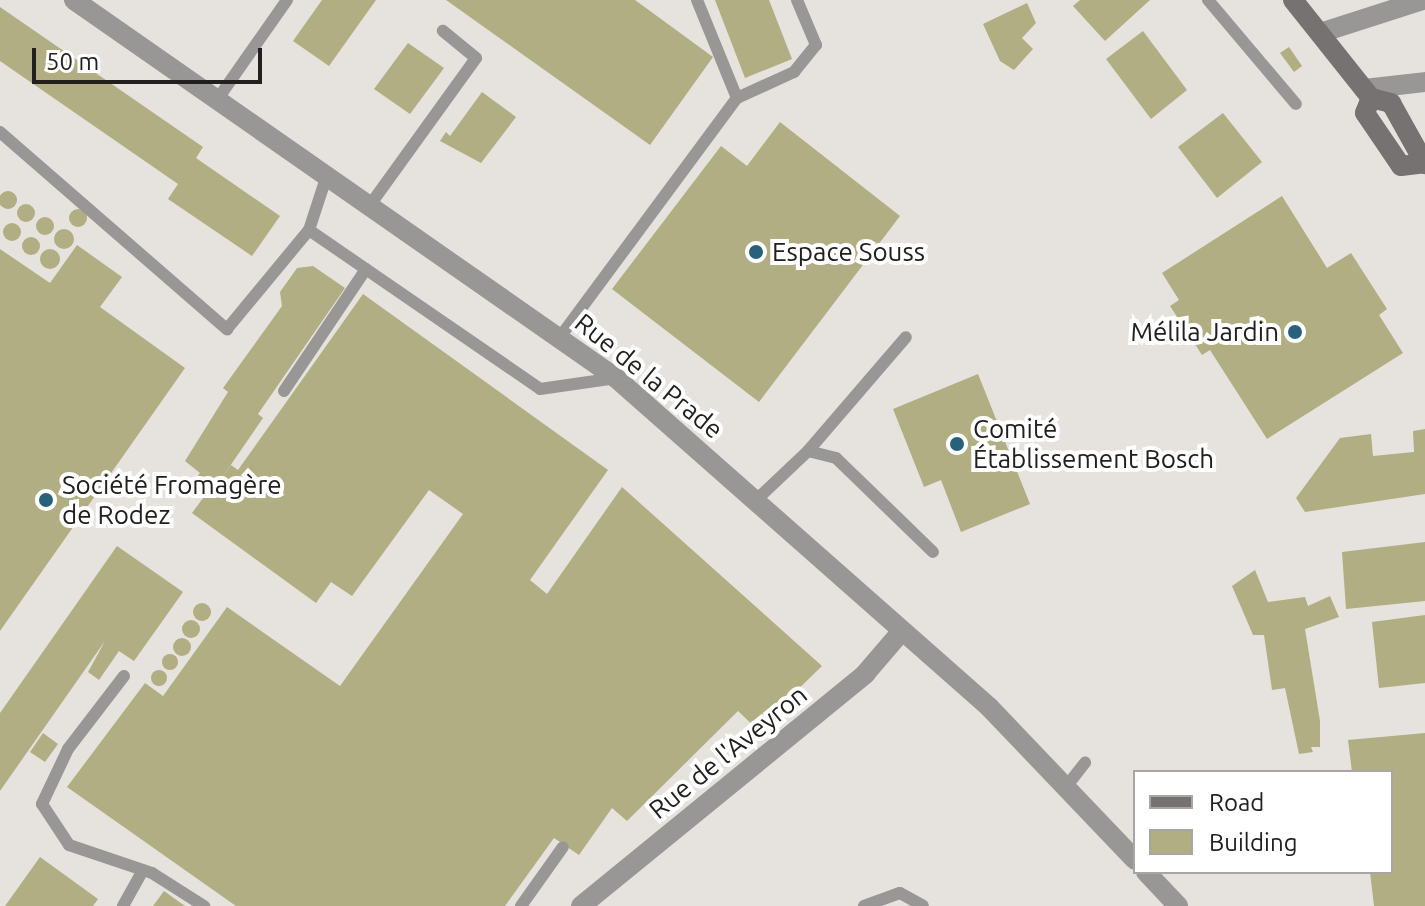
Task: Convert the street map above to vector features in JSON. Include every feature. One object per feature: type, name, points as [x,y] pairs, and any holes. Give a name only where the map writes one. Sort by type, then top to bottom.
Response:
[{"type":"main road","points":[[1293,0],[1367,94],[1391,103],[1425,162]]},
{"type":"street","name":"Rue de la Prade","points":[[74,0],[616,378],[989,707],[1133,858]]},
{"type":"street","points":[[1320,33],[1423,0]]},
{"type":"street","points":[[1367,94],[1425,82]]},
{"type":"street","name":"Rue de l'Aveyron","points":[[581,906],[865,674],[901,632]]},
{"type":"street","points":[[1148,874],[1178,906]]},
{"type":"lane","points":[[217,100],[287,0]]},
{"type":"lane","points":[[697,0],[737,98]]},
{"type":"lane","points":[[560,337],[737,98],[794,72],[816,45],[797,0]]},
{"type":"lane","points":[[1208,0],[1296,104]]},
{"type":"lane","points":[[370,205],[476,58],[443,31]]},
{"type":"lane","points":[[0,132],[227,329],[309,230],[327,175]]},
{"type":"lane","points":[[309,230],[540,389],[616,378]]},
{"type":"lane","points":[[284,391],[366,269]]},
{"type":"lane","points":[[755,501],[808,451],[906,337]]},
{"type":"lane","points":[[808,451],[836,458],[933,552]]},
{"type":"lane","points":[[124,676],[68,749],[42,804],[69,845],[143,870],[204,906]]},
{"type":"lane","points":[[1066,787],[1085,763]]},
{"type":"lane","points":[[521,906],[563,847]]},
{"type":"lane","points":[[123,906],[143,870]]},
{"type":"lane","points":[[864,906],[900,893],[923,906]]},
{"type":"building","points":[[322,0],[376,0],[329,66],[293,41]]},
{"type":"building","points":[[446,0],[635,0],[713,57],[650,145]]},
{"type":"building","points":[[715,0],[769,0],[792,59],[745,78]]},
{"type":"building","points":[[1080,0],[1150,0],[1105,41],[1073,6]]},
{"type":"building","points":[[1027,3],[1036,23],[1022,38],[1033,49],[1014,70],[1000,61],[983,24]]},
{"type":"building","points":[[0,7],[203,147],[196,158],[280,216],[252,256],[168,199],[178,184],[0,61]]},
{"type":"building","points":[[1143,31],[1187,90],[1151,119],[1106,59]]},
{"type":"building","points":[[408,43],[444,68],[410,114],[374,89]]},
{"type":"building","points":[[1289,47],[1302,66],[1294,72],[1280,53]]},
{"type":"building","points":[[482,92],[516,117],[481,163],[440,141],[446,132],[450,136]]},
{"type":"building","points":[[1223,113],[1262,162],[1217,198],[1178,147]]},
{"type":"building","name":"Espace Souss","points":[[780,122],[900,216],[759,402],[612,289],[721,146],[747,166]]},
{"type":"building","points":[[4,191],[12,191],[17,200],[15,207],[4,209],[-1,204],[-1,196]]},
{"type":"building","name":"Mélila Jardin","points":[[1282,196],[1327,268],[1351,253],[1387,309],[1379,315],[1403,353],[1267,439],[1210,350],[1202,355],[1170,306],[1179,300],[1162,273]]},
{"type":"building","points":[[22,204],[30,204],[35,213],[33,220],[22,222],[17,217],[17,209]]},
{"type":"building","points":[[74,209],[82,209],[87,218],[85,225],[74,227],[69,222],[69,214]]},
{"type":"building","points":[[41,217],[49,217],[54,226],[52,233],[41,235],[36,230],[36,222]]},
{"type":"building","points":[[8,223],[16,223],[21,232],[19,239],[8,241],[3,236],[3,228]]},
{"type":"building","points":[[64,229],[71,232],[74,239],[71,246],[64,249],[57,246],[54,239],[57,232]]},
{"type":"building","points":[[27,237],[35,237],[40,246],[38,253],[27,255],[22,250],[22,242]]},
{"type":"building","name":"Société Fromagère de Rodez","points":[[77,245],[122,277],[100,307],[185,368],[0,631],[0,249],[50,283]]},
{"type":"building","points":[[50,249],[57,252],[60,259],[57,266],[50,269],[43,266],[40,259],[43,252]]},
{"type":"building","points":[[313,266],[345,288],[258,414],[263,418],[219,482],[231,465],[238,470],[363,294],[608,470],[530,580],[547,594],[622,487],[822,666],[757,729],[738,711],[627,821],[612,808],[579,855],[554,838],[505,906],[236,906],[67,787],[145,683],[163,696],[227,607],[340,686],[463,514],[429,490],[352,596],[331,582],[316,603],[192,513],[206,494],[192,484],[200,473],[185,461],[228,392],[223,388],[282,306],[280,292],[297,268]]},
{"type":"building","name":"Comité Établissement Bosch","points":[[978,374],[1030,504],[961,532],[941,480],[924,487],[893,409]]},
{"type":"building","points":[[1425,429],[1425,494],[1305,512],[1296,498],[1340,438],[1371,434],[1373,456],[1414,452],[1413,431]]},
{"type":"building","points":[[1425,542],[1425,601],[1346,609],[1342,552]]},
{"type":"building","points":[[117,546],[183,592],[134,661],[119,651],[99,680],[88,672],[105,641],[0,791],[0,713]]},
{"type":"building","points":[[1255,570],[1268,602],[1305,597],[1308,606],[1330,596],[1339,617],[1305,629],[1320,721],[1320,747],[1311,747],[1313,752],[1299,754],[1285,688],[1272,690],[1264,635],[1253,635],[1232,586]]},
{"type":"building","points":[[198,603],[206,603],[211,612],[209,619],[198,621],[193,616],[193,608]]},
{"type":"building","points":[[1425,615],[1425,683],[1379,688],[1372,622]]},
{"type":"building","points":[[187,620],[195,620],[200,629],[198,636],[187,638],[182,633],[182,625]]},
{"type":"building","points":[[182,638],[191,647],[182,656],[173,647]]},
{"type":"building","points":[[170,654],[178,662],[170,670],[162,662]]},
{"type":"building","points":[[159,670],[167,678],[159,686],[151,678]]},
{"type":"building","points":[[43,733],[58,744],[45,762],[30,752]]},
{"type":"building","points":[[1425,733],[1425,906],[1374,906],[1370,874],[1393,874],[1393,770],[1352,770],[1348,740]]},
{"type":"building","points":[[40,857],[98,899],[93,906],[5,906]]},
{"type":"building","points":[[164,891],[185,906],[153,906]]},
{"type":"place","name":"Espace Souss","points":[[756,252]]},
{"type":"place","name":"Mélila Jardin","points":[[1295,332]]},
{"type":"place","name":"Comité Établissement Bosch","points":[[957,444]]},
{"type":"place","name":"Société Fromagère de Rodez","points":[[46,500]]}]
